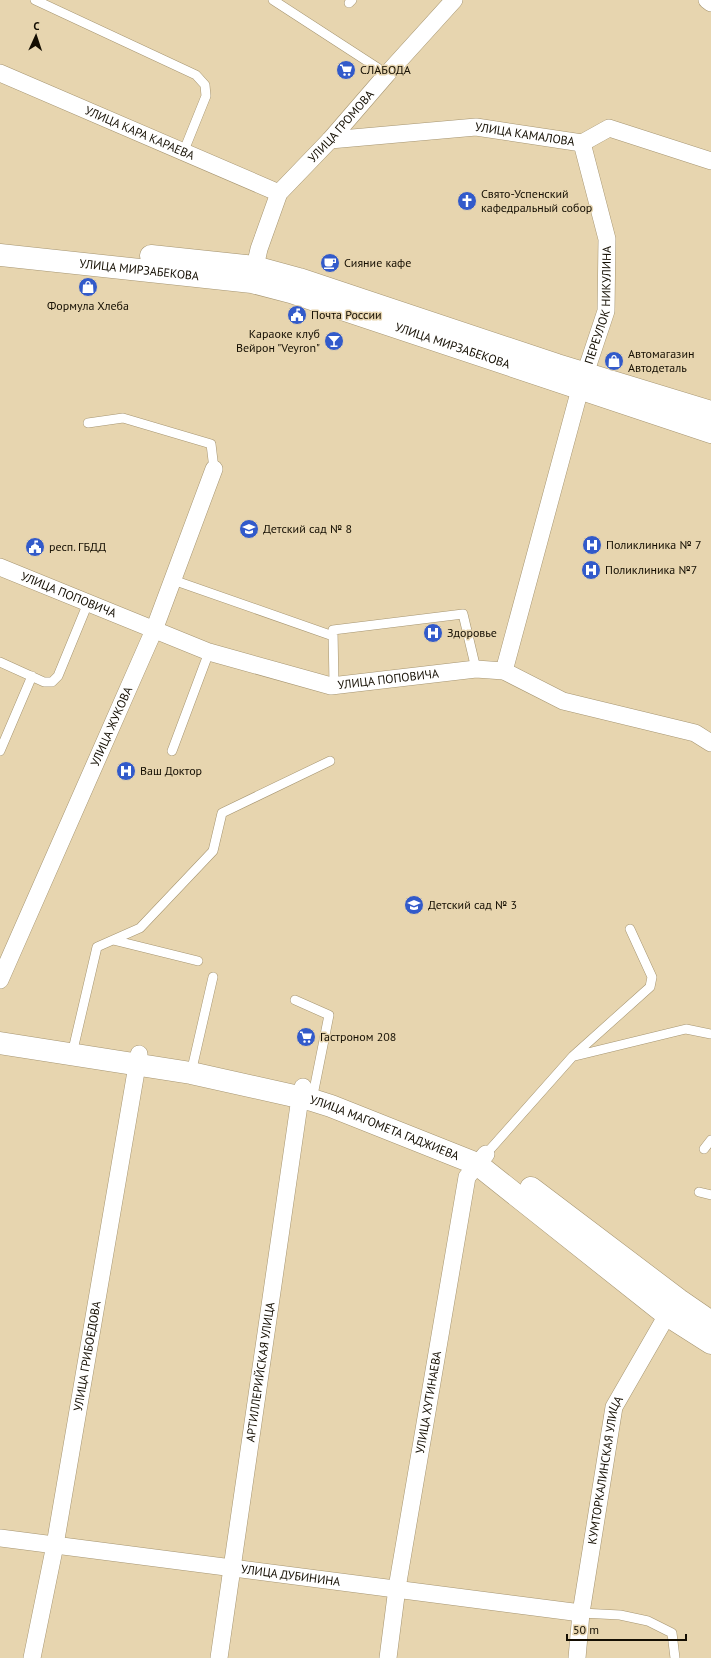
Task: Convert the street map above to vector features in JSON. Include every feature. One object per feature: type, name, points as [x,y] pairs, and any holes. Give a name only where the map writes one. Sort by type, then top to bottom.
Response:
[{"type":"main road","name":"УЛИЦА МИРЗАБЕКОВА","points":[[0,241],[255,267],[299,279],[583,381],[711,432]]},
{"type":"main road","name":"УЛИЦА МИРЗАБЕКОВА","points":[[0,255],[252,282],[290,292],[583,381],[711,412]]},
{"type":"main road","name":"УЛИЦА МАГОМЕТА ГАДЖИЕВА","points":[[0,1028],[73,1049]]},
{"type":"main road","name":"УЛИЦА МАГОМЕТА ГАДЖИЕВА","points":[[0,1043],[73,1049],[138,1059],[307,1094],[331,1106],[482,1159],[673,1307],[711,1343]]},
{"type":"main road","name":"УЛИЦА МАГОМЕТА ГАДЖИЕВА","points":[[673,1307],[711,1322]]},
{"type":"street","name":"УЛИЦА ГРОМОВА","points":[[255,267],[279,193],[330,140],[386,74],[454,0]]},
{"type":"street","points":[[707,0],[711,2]]},
{"type":"street","name":"УЛИЦА КАРА КАРАЕВА","points":[[0,73],[279,193]]},
{"type":"street","name":"УЛИЦА КАМАЛОВА","points":[[330,140],[476,127],[582,143],[609,128],[711,161]]},
{"type":"street","name":"ПЕРЕУЛОК НИКУЛИНА","points":[[504,671],[583,381],[606,310],[607,239],[582,143]]},
{"type":"street","name":"УЛИЦА ЖУКОВА","points":[[0,980],[154,630],[214,469]]},
{"type":"street","name":"УЛИЦА ПОПОВИЧА","points":[[0,566],[209,652],[334,686],[476,669],[504,671],[563,701],[695,733],[711,743]]},
{"type":"street","name":"УЛИЦА ГРИБОЕДОВА","points":[[32,1658],[55,1545],[138,1059]]},
{"type":"street","name":"АРТИЛЛЕРИЙСКАЯ УЛИЦА","points":[[219,1658],[307,1094]]},
{"type":"street","name":"УЛИЦА ХУТИНАЕВА","points":[[388,1658],[397,1588],[467,1177],[482,1159]]},
{"type":"street","name":"КУМТОРКАЛИНСКАЯ УЛИЦА","points":[[578,1658],[581,1613],[614,1407],[673,1307]]},
{"type":"street","name":"УЛИЦА ДУБИНИНА","points":[[0,1538],[397,1588],[581,1613]]},
{"type":"lane","points":[[35,0],[196,75],[205,85],[206,96],[183,153]]},
{"type":"lane","points":[[273,0],[386,74]]},
{"type":"lane","points":[[88,423],[123,418],[211,444],[214,469]]},
{"type":"lane","points":[[173,580],[333,636]]},
{"type":"lane","points":[[0,662],[44,682],[52,682],[58,676],[88,603]]},
{"type":"lane","points":[[334,686],[333,630],[463,614],[476,669]]},
{"type":"lane","points":[[172,750],[209,652]]},
{"type":"lane","points":[[0,751],[32,676]]},
{"type":"lane","points":[[73,1049],[97,947],[140,928],[213,851],[222,813],[330,761]]},
{"type":"lane","points":[[482,1159],[573,1056],[650,987],[652,977],[630,929]]},
{"type":"lane","points":[[113,940],[198,961]]},
{"type":"lane","points":[[192,1069],[213,977]]},
{"type":"lane","points":[[295,1000],[329,1016],[307,1094]]},
{"type":"lane","points":[[573,1056],[686,1029],[711,1034]]},
{"type":"lane","points":[[704,1149],[711,1140]]},
{"type":"lane","points":[[699,1192],[711,1195]]},
{"type":"lane","points":[[581,1613],[620,1615],[648,1621],[672,1633],[675,1658]]},
{"type":"place","name":"СЛАБОДА","points":[[346,70]]},
{"type":"place","name":"Свято-Успенский кафедральный собор","points":[[467,201]]},
{"type":"place","name":"Сияние кафе","points":[[330,263]]},
{"type":"place","name":"Формула Хлеба","points":[[88,287]]},
{"type":"place","name":"Почта России","points":[[297,315]]},
{"type":"place","name":"Караоке клуб Вейрон \"Veyron\"","points":[[334,341]]},
{"type":"place","name":"Автомагазин Автодеталь","points":[[614,361]]},
{"type":"place","name":"Детский сад № 8","points":[[249,529]]},
{"type":"place","name":"Поликлиника № 7","points":[[592,545]]},
{"type":"place","name":"респ. ГБДД","points":[[35,547]]},
{"type":"place","name":"Поликлиника №7","points":[[591,570]]},
{"type":"place","name":"Здоровье","points":[[433,633]]},
{"type":"place","name":"Ваш Доктор","points":[[126,771]]},
{"type":"place","name":"Детский сад № 3","points":[[414,905]]},
{"type":"place","name":"Гастроном 208","points":[[306,1037]]}]
